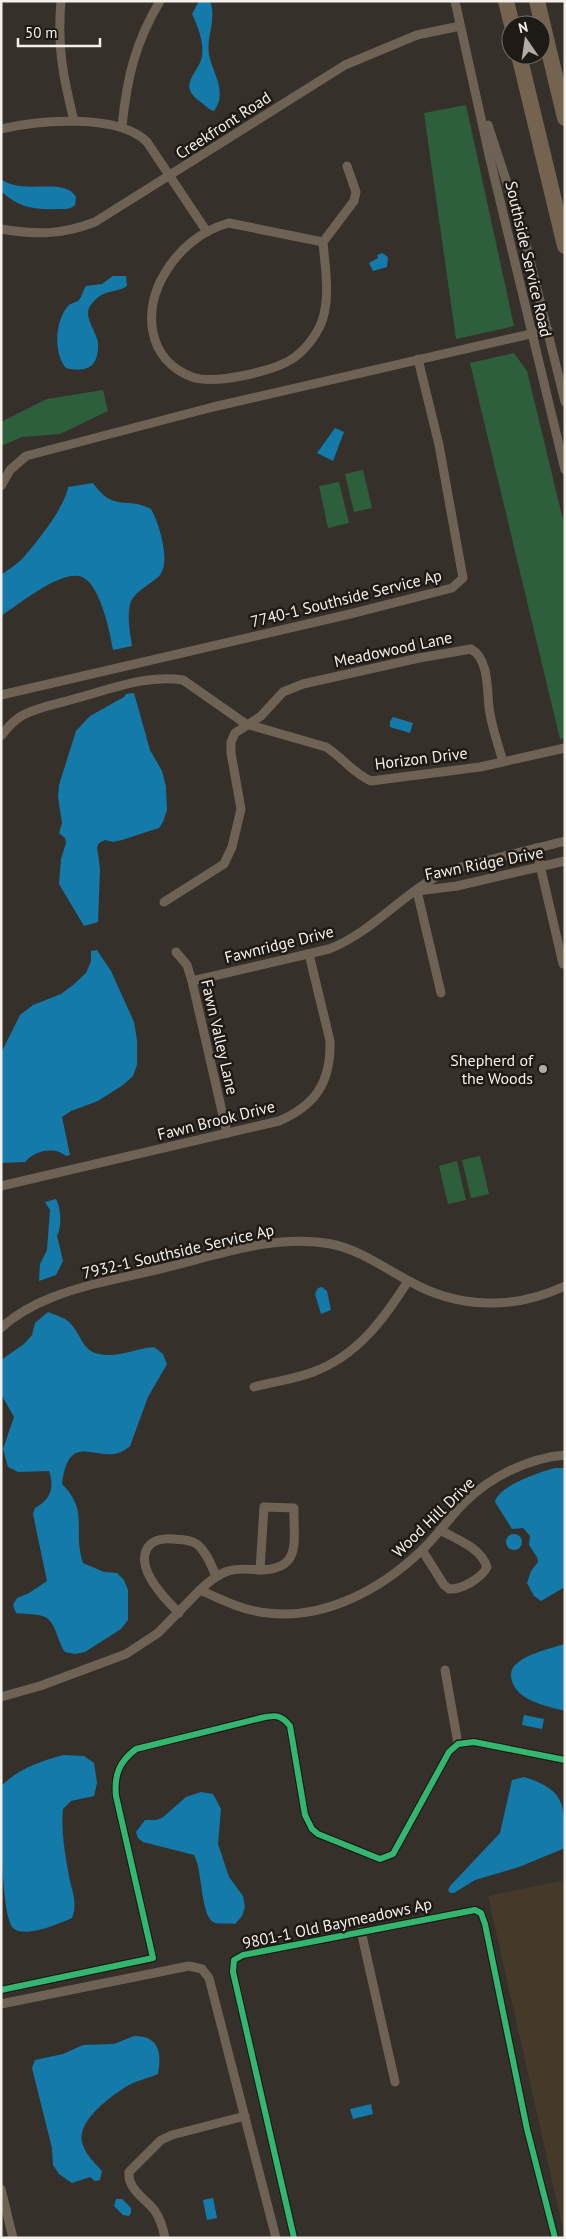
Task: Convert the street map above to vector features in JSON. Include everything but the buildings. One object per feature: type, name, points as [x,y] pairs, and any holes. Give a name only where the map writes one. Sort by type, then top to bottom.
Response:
[{"type":"highway","points":[[506,1],[510,15]]},
{"type":"highway","points":[[537,1],[565,118]]},
{"type":"highway","points":[[521,65],[565,246]]},
{"type":"street","points":[[61,1],[59,51],[61,68],[74,121]]},
{"type":"street","points":[[122,126],[127,83],[134,56],[144,31],[160,1]]},
{"type":"street","name":"Southside Service Road","points":[[455,1],[490,159],[565,470]]},
{"type":"street","name":"Creekfront Road","points":[[1,229],[28,234],[49,234],[81,228],[108,216],[344,65],[418,35],[460,26]]},
{"type":"street","name":"Southside Service Road","points":[[474,84],[523,232],[565,402]]},
{"type":"street","points":[[1,129],[50,121],[74,121],[122,126],[140,135],[146,142],[207,232]]},
{"type":"street","points":[[323,242],[238,224],[220,226],[192,241],[167,268],[157,288],[150,314],[153,336],[164,356],[178,370],[193,377],[206,380],[224,379],[268,369],[284,364],[302,351],[323,319],[326,301],[323,242],[354,201],[356,192],[348,166]]},
{"type":"street","points":[[1,486],[10,470],[26,456],[213,407],[548,330]]},
{"type":"street","name":"7740-1 Southside Service Ap","points":[[1,695],[350,614],[452,588],[463,578],[439,445],[418,359]]},
{"type":"street","name":"Meadowood Lane","points":[[246,724],[261,716],[283,692],[303,684],[428,656],[471,649],[481,659],[490,696],[489,707],[502,762]]},
{"type":"street","name":"Horizon Drive","points":[[1,736],[9,725],[23,715],[40,708],[132,684],[172,678],[183,680],[246,724],[326,747],[338,754],[362,777],[371,781],[480,767],[565,748]]},
{"type":"street","points":[[164,902],[224,864],[232,847],[241,809],[231,742],[235,733],[246,724]]},
{"type":"street","name":"Fawn Ridge Drive","points":[[417,891],[436,876],[453,869],[565,842]]},
{"type":"street","points":[[536,848],[563,964]]},
{"type":"street","name":"Fawn Ridge Drive","points":[[417,891],[457,886],[565,861]]},
{"type":"street","points":[[417,891],[441,993]]},
{"type":"street","name":"Fawnridge Drive","points":[[192,981],[309,954],[345,943],[417,891]]},
{"type":"street","name":"Fawn Valley Lane","points":[[176,952],[186,965],[192,981],[227,1133]]},
{"type":"street","name":"Fawn Brook Drive","points":[[1,1186],[279,1121],[293,1115],[316,1096],[324,1083],[329,1068],[330,1041],[309,954]]},
{"type":"street","name":"7932-1 Southside Service Ap","points":[[1,1328],[34,1306],[76,1289],[275,1243],[313,1242],[348,1249],[366,1256],[429,1292],[449,1298],[492,1304],[532,1299],[565,1286]]},
{"type":"street","points":[[254,1387],[313,1372],[352,1351],[381,1320],[408,1281]]},
{"type":"street","name":"Wood Hill Drive","points":[[200,1590],[228,1603],[269,1614],[315,1610],[334,1605],[376,1587],[398,1572],[422,1550],[464,1503],[492,1481],[526,1464],[565,1455]]},
{"type":"street","points":[[1,1697],[40,1686],[126,1654],[158,1633],[216,1576],[236,1569],[260,1570],[280,1568],[288,1563],[292,1556],[294,1508],[264,1507],[260,1570]]},
{"type":"street","points":[[422,1550],[444,1585],[449,1589],[462,1587],[484,1573],[487,1567],[484,1558],[478,1552],[440,1530]]},
{"type":"street","points":[[179,1613],[160,1593],[148,1571],[145,1560],[146,1549],[152,1543],[166,1538],[191,1540],[199,1546],[206,1556],[216,1576]]},
{"type":"street","points":[[445,1670],[458,1744]]},
{"type":"street","points":[[1,1990],[154,1958],[114,1783],[122,1762],[136,1749],[267,1716],[279,1716],[290,1726],[305,1815],[312,1829],[318,1834],[380,1859],[393,1854],[449,1752],[458,1744],[474,1742],[565,1760]]},
{"type":"street","name":"9801-1 Old Baymeadows Ap","points":[[294,2238],[232,1965],[234,1960],[243,1955],[466,1910],[475,1910],[481,1913],[485,1924],[527,2129],[555,2238]]},
{"type":"street","points":[[361,1931],[395,2082]]},
{"type":"street","points":[[1,2004],[189,1966],[197,1967],[206,1973],[209,1978],[276,2238]]},
{"type":"street","points":[[165,2238],[161,2222],[154,2210],[131,2185],[128,2178],[129,2172],[158,2143],[172,2135],[245,2116]]},
{"type":"street","points":[[1,2189],[13,2238]]},
{"type":"shaded area","points":[[565,1880],[565,2238],[488,1896]]},
{"type":"green space","points":[[466,105],[514,326],[456,339],[424,113]]},
{"type":"green space","points":[[514,353],[527,371],[565,528],[565,738],[560,739],[470,363]]},
{"type":"green space","points":[[103,390],[108,411],[60,434],[22,437],[1,446],[1,422],[47,399]]},
{"type":"green space","points":[[363,470],[372,508],[354,512],[345,474]]},
{"type":"green space","points":[[339,482],[349,523],[328,528],[319,486]]},
{"type":"green space","points":[[480,1156],[489,1194],[471,1198],[462,1160]]},
{"type":"green space","points":[[457,1161],[466,1200],[448,1204],[439,1166]]},
{"type":"water","points":[[199,1],[210,1],[212,8],[208,48],[220,90],[218,104],[214,111],[194,97],[189,85],[202,56],[200,35],[192,14]]},
{"type":"water","points":[[1,179],[10,184],[20,186],[63,188],[70,191],[76,197],[75,205],[64,209],[41,209],[20,204],[1,191]]},
{"type":"water","points":[[382,253],[388,257],[387,267],[373,271],[369,263],[378,258],[377,255]]},
{"type":"water","points":[[113,276],[126,276],[127,286],[100,296],[88,310],[89,320],[98,343],[98,351],[94,363],[86,369],[66,368],[59,354],[57,336],[64,311],[69,305],[79,300],[86,286],[102,284]]},
{"type":"water","points":[[335,428],[344,432],[333,461],[317,453]]},
{"type":"water","points":[[93,483],[108,498],[114,501],[142,505],[151,509],[163,542],[164,561],[160,575],[139,591],[130,604],[129,620],[132,646],[113,650],[103,608],[98,597],[93,587],[79,576],[70,576],[50,584],[1,616],[1,575],[23,558],[43,534],[62,504],[68,487]]},
{"type":"water","points":[[134,693],[150,750],[162,771],[166,787],[167,810],[159,828],[122,840],[113,842],[105,840],[99,843],[97,847],[100,869],[98,922],[84,926],[59,884],[61,859],[66,843],[65,838],[59,833],[62,823],[58,797],[59,785],[76,731],[90,716],[124,697],[126,694]]},
{"type":"water","points":[[393,717],[413,723],[410,733],[390,727],[390,721]]},
{"type":"water","points":[[97,950],[111,971],[134,1022],[137,1040],[137,1065],[133,1076],[123,1085],[98,1101],[71,1111],[62,1117],[70,1155],[66,1156],[56,1151],[44,1151],[34,1155],[25,1162],[1,1163],[1,1053],[20,1015],[33,1005],[61,994],[73,985],[86,973],[91,961],[91,951]]},
{"type":"water","points":[[56,1199],[60,1218],[60,1228],[57,1236],[63,1261],[56,1275],[39,1281],[40,1264],[47,1250],[50,1210],[45,1202]]},
{"type":"water","points":[[322,1287],[327,1291],[331,1310],[321,1314],[315,1294],[318,1288]]},
{"type":"water","points":[[48,1312],[62,1317],[69,1322],[92,1352],[114,1355],[154,1347],[163,1354],[167,1364],[148,1397],[130,1446],[119,1453],[80,1452],[72,1456],[66,1466],[62,1484],[76,1504],[80,1551],[83,1563],[104,1572],[117,1573],[124,1580],[128,1590],[128,1620],[121,1629],[85,1652],[75,1654],[65,1652],[49,1620],[38,1615],[16,1613],[13,1605],[17,1598],[29,1593],[47,1581],[33,1514],[35,1508],[50,1493],[51,1477],[49,1471],[18,1472],[8,1467],[3,1449],[14,1417],[1,1394],[1,1360],[24,1344],[32,1335],[35,1323]]},
{"type":"water","points":[[555,1468],[565,1468],[565,1587],[541,1601],[534,1596],[527,1583],[531,1571],[538,1562],[529,1545],[530,1536],[523,1528],[512,1529],[495,1502],[498,1496],[511,1485],[530,1476]]},
{"type":"water","points":[[514,1534],[520,1536],[522,1542],[520,1548],[514,1550],[508,1548],[506,1542],[508,1536]]},
{"type":"water","points":[[565,1644],[565,1711],[540,1704],[524,1696],[513,1684],[511,1675],[514,1666],[526,1657]]},
{"type":"water","points":[[524,1715],[544,1719],[542,1729],[522,1725]]},
{"type":"water","points":[[63,1755],[84,1756],[94,1763],[97,1783],[94,1796],[71,1801],[63,1809],[64,1843],[74,1897],[74,1912],[72,1918],[51,1926],[34,1931],[18,1931],[13,1928],[9,1918],[3,1883],[1,1786],[30,1766]]},
{"type":"water","points":[[524,1777],[548,1788],[560,1801],[563,1810],[565,1848],[519,1867],[475,1880],[454,1893],[450,1893],[448,1890],[450,1886],[500,1833],[512,1780]]},
{"type":"water","points":[[201,1792],[213,1794],[221,1809],[218,1844],[229,1877],[243,1896],[245,1907],[242,1916],[235,1924],[215,1923],[210,1919],[204,1903],[199,1871],[194,1855],[143,1842],[138,1838],[136,1832],[145,1820],[162,1818],[186,1797]]},
{"type":"water","points":[[134,2036],[154,2042],[159,2052],[158,2074],[132,2083],[122,2089],[90,2117],[82,2134],[82,2142],[87,2154],[102,2171],[100,2180],[95,2181],[90,2177],[72,2183],[59,2174],[53,2165],[52,2148],[32,2068],[35,2060],[63,2054],[83,2045],[114,2044]]},
{"type":"water","points":[[371,2104],[373,2114],[353,2119],[350,2109]]},
{"type":"water","points":[[213,2198],[217,2218],[207,2220],[203,2200]]},
{"type":"water","points":[[116,2199],[122,2199],[131,2208],[129,2216],[123,2215],[114,2206]]},
{"type":"cycle path","points":[[1,1990],[153,1958],[116,1796],[116,1782],[119,1770],[125,1759],[136,1749],[266,1717],[280,1717],[290,1726],[305,1815],[312,1829],[318,1834],[380,1859],[393,1854],[449,1752],[458,1744],[474,1742],[565,1760]]},
{"type":"cycle path","points":[[294,2238],[233,1972],[234,1960],[243,1955],[475,1910],[481,1913],[485,1924],[527,2129],[555,2238]]},
{"type":"place","name":"Shepherd of the Woods","points":[[543,1069]]}]
